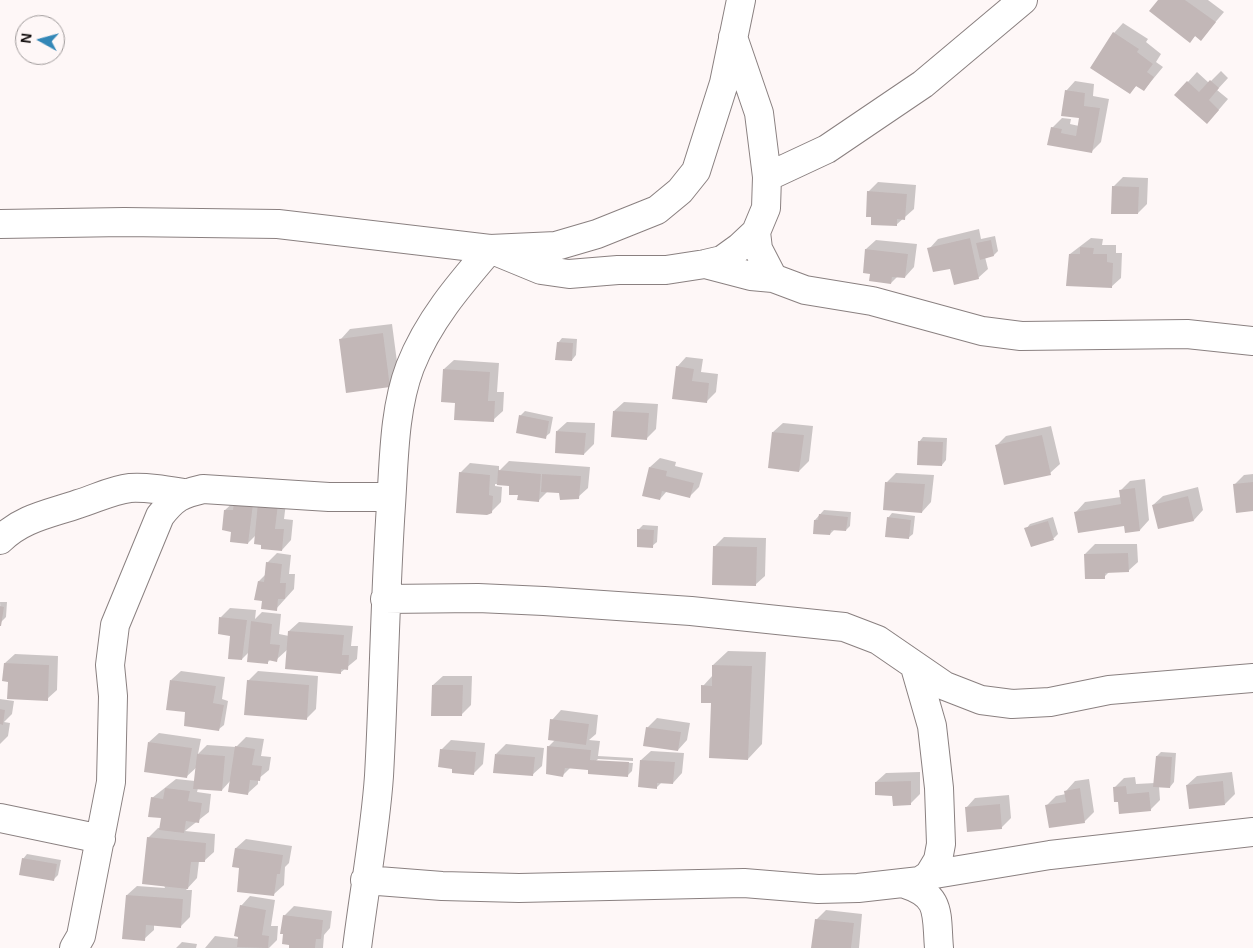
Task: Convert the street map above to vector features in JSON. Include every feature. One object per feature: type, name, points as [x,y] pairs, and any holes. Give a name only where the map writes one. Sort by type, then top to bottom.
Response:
[{"type":"street","points":[[0,224],[153,222],[278,224],[490,249],[556,246],[589,236],[657,210],[680,192],[696,171],[724,83],[741,0]]},
{"type":"street","points":[[767,177],[827,149],[923,84],[1023,0]]},
{"type":"street","points":[[490,249],[541,270],[569,274],[618,270],[666,270],[722,260],[756,232],[766,208],[767,177],[759,112],[733,37]]},
{"type":"street","points":[[756,232],[758,249],[773,278]]},
{"type":"street","points":[[357,948],[378,777],[391,496],[401,408],[410,368],[426,334],[452,293],[490,249]]},
{"type":"street","points":[[705,264],[751,276],[773,278],[805,290],[872,301],[982,331],[1021,336],[1187,334],[1253,340]]},
{"type":"street","points":[[0,540],[12,528],[42,514],[128,488],[155,488],[183,493],[203,489],[223,489],[328,497],[391,496]]},
{"type":"street","points":[[74,948],[81,936],[111,782],[113,696],[110,665],[115,625],[160,516],[170,503],[183,493]]},
{"type":"street","points":[[385,599],[478,598],[544,601],[691,611],[844,627],[878,640],[945,686],[981,700],[1012,704],[1050,702],[1109,690],[1253,678]]},
{"type":"street","points":[[915,667],[932,726],[941,844],[938,860],[917,880]]},
{"type":"street","points":[[0,818],[101,839]]},
{"type":"street","points":[[365,880],[442,886],[519,888],[744,883],[818,889],[917,880],[1050,855],[1253,832]]},
{"type":"street","points":[[917,880],[920,889],[930,896],[934,906],[939,948]]},
{"type":"building","points":[[1158,0],[1185,0],[1216,22],[1201,41],[1195,36],[1190,43],[1149,11]]},
{"type":"building","points":[[1113,32],[1139,49],[1137,52],[1153,64],[1147,72],[1154,77],[1144,91],[1136,86],[1130,94],[1090,68]]},
{"type":"building","points":[[1210,80],[1219,88],[1209,100],[1219,110],[1207,124],[1174,95],[1187,81],[1199,92]]},
{"type":"building","points":[[1065,90],[1085,93],[1084,106],[1100,108],[1092,153],[1047,145],[1051,127],[1062,129],[1061,133],[1076,136],[1079,118],[1061,116]]},
{"type":"building","points":[[1112,186],[1139,187],[1138,214],[1111,214]]},
{"type":"building","points":[[867,191],[907,194],[905,220],[897,219],[897,226],[871,225],[871,217],[866,217]]},
{"type":"building","points":[[970,238],[979,279],[954,285],[950,269],[933,272],[927,248]]},
{"type":"building","points":[[991,240],[994,256],[980,260],[976,243]]},
{"type":"building","points":[[1080,247],[1094,248],[1093,254],[1107,254],[1107,262],[1113,263],[1112,288],[1066,286],[1069,254],[1080,254]]},
{"type":"building","points":[[865,249],[908,254],[905,278],[892,277],[891,284],[869,281],[870,274],[863,273]]},
{"type":"building","points":[[383,333],[390,387],[346,393],[339,339]]},
{"type":"building","points":[[557,342],[573,343],[572,361],[555,360]]},
{"type":"building","points":[[676,366],[694,369],[692,381],[709,383],[707,403],[672,399]]},
{"type":"building","points":[[443,369],[490,372],[488,401],[495,401],[494,422],[454,420],[455,403],[441,402]]},
{"type":"building","points":[[613,411],[649,413],[647,440],[611,437]]},
{"type":"building","points":[[519,415],[549,421],[546,439],[516,433]]},
{"type":"building","points":[[556,431],[586,433],[584,455],[555,453]]},
{"type":"building","points":[[772,432],[804,435],[799,472],[768,468]]},
{"type":"building","points":[[1042,435],[1051,475],[1004,485],[995,445]]},
{"type":"building","points":[[918,441],[943,442],[942,466],[917,465]]},
{"type":"building","points":[[649,467],[667,471],[666,476],[694,483],[690,498],[662,491],[660,500],[642,496]]},
{"type":"building","points":[[498,470],[541,474],[539,502],[517,500],[518,495],[509,495],[509,486],[497,485]]},
{"type":"building","points":[[459,472],[490,475],[489,495],[493,496],[492,513],[487,515],[456,513]]},
{"type":"building","points":[[542,474],[581,476],[579,499],[560,500],[559,493],[541,492]]},
{"type":"building","points":[[885,482],[925,484],[922,513],[883,510]]},
{"type":"building","points":[[1253,482],[1253,511],[1236,513],[1233,484]]},
{"type":"building","points":[[1135,488],[1140,531],[1125,533],[1124,526],[1078,533],[1074,512],[1121,504],[1119,490]]},
{"type":"building","points":[[1188,496],[1194,521],[1158,529],[1152,505]]},
{"type":"building","points":[[234,502],[253,504],[248,544],[230,542],[231,532],[222,530],[224,510],[233,510]]},
{"type":"building","points":[[258,502],[278,504],[275,529],[284,529],[282,551],[261,549],[261,545],[254,544]]},
{"type":"building","points":[[819,514],[848,517],[846,531],[831,530],[830,535],[813,534],[814,520],[818,520]]},
{"type":"building","points":[[887,517],[911,520],[909,539],[885,537]]},
{"type":"building","points":[[1048,521],[1054,540],[1031,547],[1024,528]]},
{"type":"building","points":[[637,529],[654,530],[653,548],[637,547]]},
{"type":"building","points":[[713,546],[757,547],[756,586],[712,585]]},
{"type":"building","points":[[1128,553],[1129,572],[1105,573],[1105,579],[1085,579],[1084,554]]},
{"type":"building","points":[[266,562],[282,564],[280,583],[286,583],[285,599],[278,599],[277,611],[261,609],[262,601],[254,600],[258,581],[264,582]]},
{"type":"building","points":[[0,606],[4,607],[1,626],[0,626]]},
{"type":"building","points":[[219,617],[247,620],[242,660],[228,659],[230,636],[218,634]]},
{"type":"building","points":[[251,621],[272,624],[270,644],[280,645],[277,662],[268,660],[268,664],[247,662]]},
{"type":"building","points":[[288,631],[344,635],[342,655],[349,655],[348,670],[341,669],[341,674],[285,669]]},
{"type":"building","points":[[4,663],[49,665],[48,701],[7,699],[8,682],[2,681]]},
{"type":"building","points":[[712,665],[752,666],[748,760],[709,758],[711,703],[701,703],[701,685],[712,686]]},
{"type":"building","points":[[170,680],[216,686],[213,703],[224,705],[219,731],[184,726],[185,712],[166,710]]},
{"type":"building","points":[[247,680],[309,685],[307,720],[244,715]]},
{"type":"building","points":[[432,685],[463,685],[462,716],[431,716]]},
{"type":"building","points":[[0,709],[5,710],[3,725],[0,724]]},
{"type":"building","points":[[550,719],[589,724],[586,745],[548,740]]},
{"type":"building","points":[[646,727],[681,732],[678,751],[643,746]]},
{"type":"building","points":[[148,742],[192,748],[187,778],[144,772]]},
{"type":"building","points":[[235,746],[255,749],[252,765],[262,766],[260,781],[250,780],[248,795],[228,792]]},
{"type":"building","points":[[547,746],[591,750],[590,760],[629,762],[628,777],[588,774],[588,770],[565,768],[563,777],[546,774]]},
{"type":"building","points":[[440,749],[476,752],[474,775],[452,773],[452,769],[438,767]]},
{"type":"building","points":[[197,754],[225,756],[222,791],[193,789]]},
{"type":"building","points":[[495,754],[535,757],[533,776],[493,773]]},
{"type":"building","points":[[1156,756],[1172,757],[1170,788],[1153,787]]},
{"type":"building","points":[[640,760],[675,762],[673,784],[657,783],[657,789],[638,787]]},
{"type":"building","points":[[911,781],[911,805],[893,806],[892,796],[875,795],[875,782]]},
{"type":"building","points":[[1223,781],[1225,805],[1189,809],[1186,785]]},
{"type":"building","points":[[1126,786],[1127,794],[1149,792],[1151,811],[1119,814],[1118,802],[1114,802],[1113,787]]},
{"type":"building","points":[[165,788],[190,791],[188,801],[202,803],[199,823],[186,821],[184,833],[159,830],[161,818],[148,817],[151,797],[163,799]]},
{"type":"building","points":[[1080,788],[1085,823],[1049,828],[1045,805],[1066,802],[1064,791]]},
{"type":"building","points":[[1000,804],[1002,829],[967,832],[965,807]]},
{"type":"building","points":[[147,837],[206,843],[205,862],[191,862],[188,889],[142,884]]},
{"type":"building","points":[[235,848],[283,855],[280,874],[277,874],[274,896],[237,892],[239,868],[232,867]]},
{"type":"building","points":[[22,858],[57,864],[54,881],[19,875]]},
{"type":"building","points":[[126,895],[183,899],[181,928],[146,925],[145,941],[122,939]]},
{"type":"building","points":[[240,905],[266,910],[262,935],[269,936],[268,948],[237,947],[238,937],[234,936]]},
{"type":"building","points":[[283,915],[323,920],[321,939],[316,939],[315,948],[289,948],[289,945],[282,944],[283,934],[280,934]]},
{"type":"building","points":[[815,919],[854,923],[851,948],[811,948]]}]
